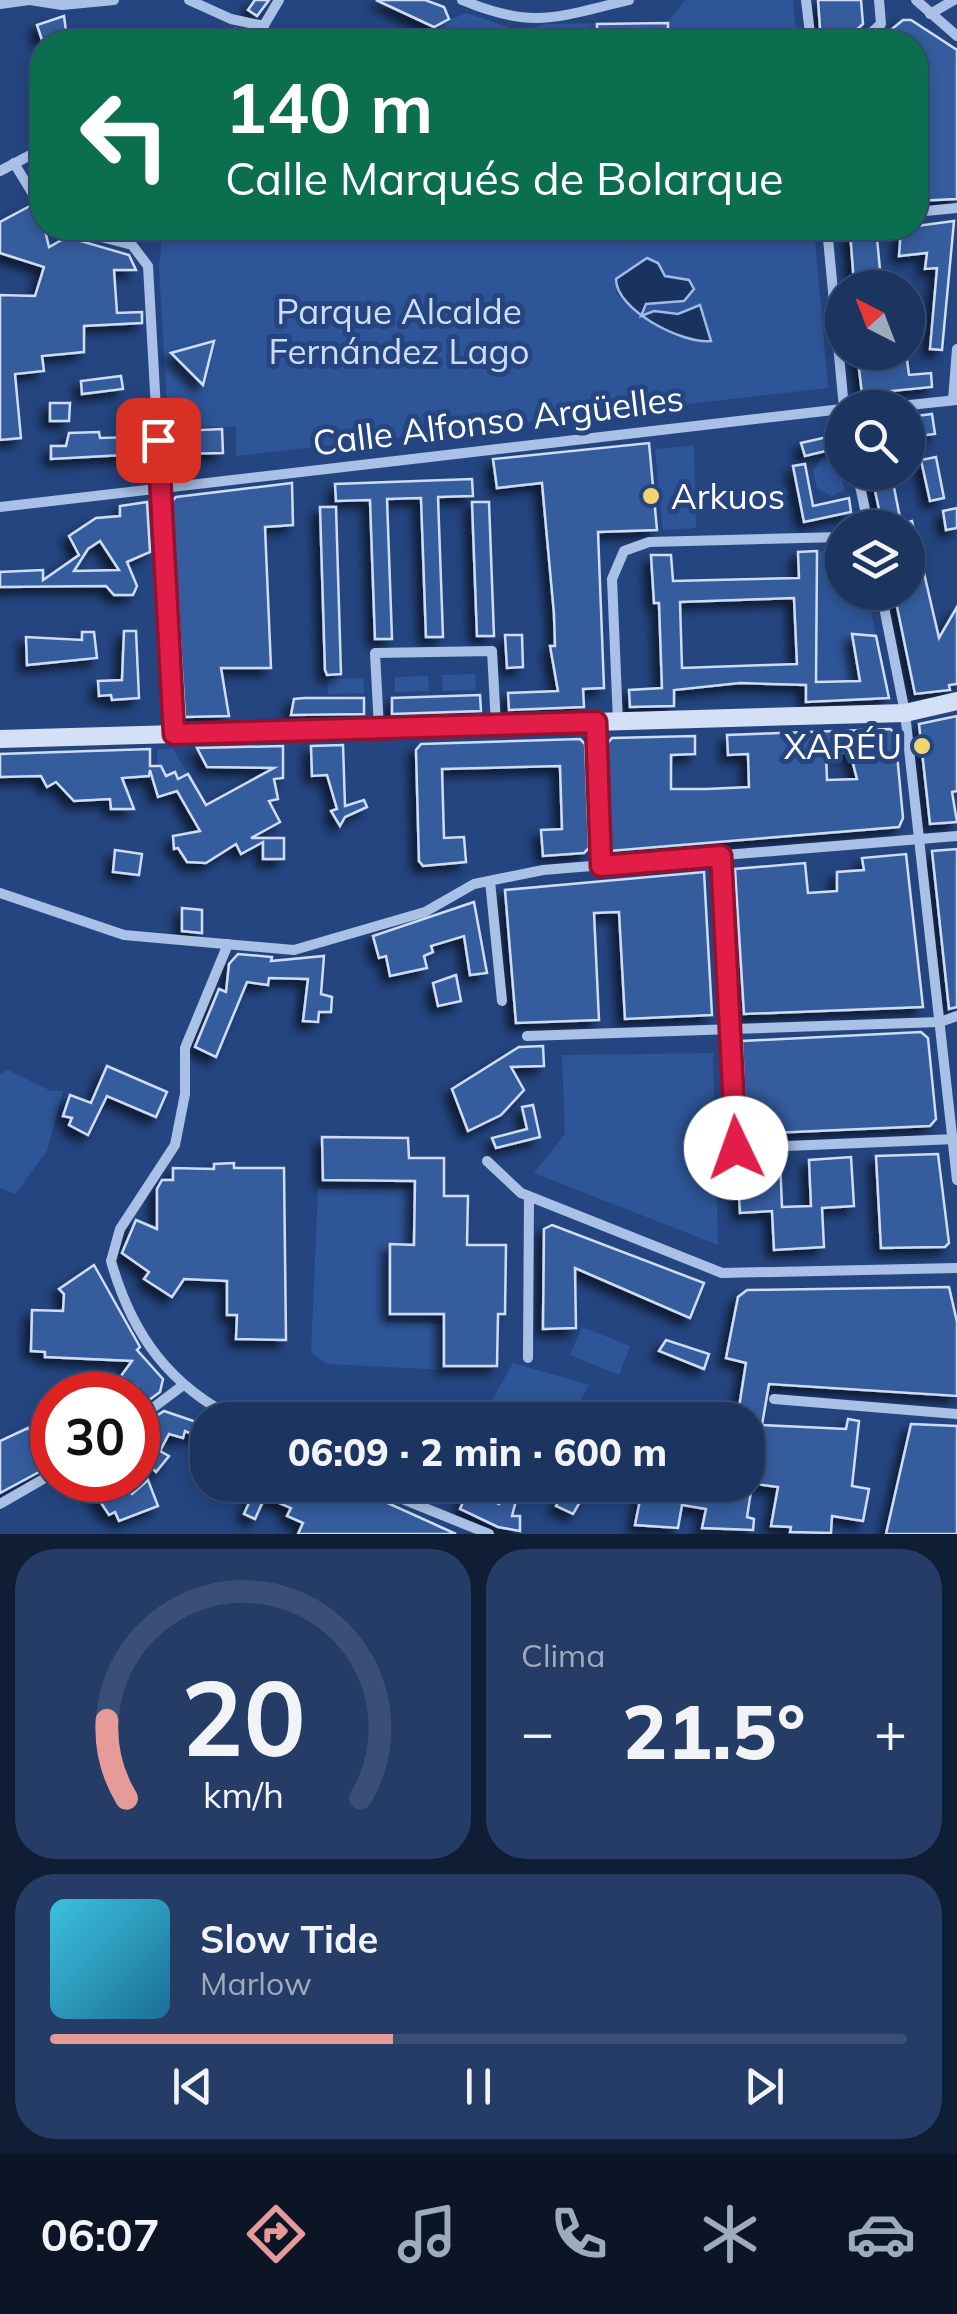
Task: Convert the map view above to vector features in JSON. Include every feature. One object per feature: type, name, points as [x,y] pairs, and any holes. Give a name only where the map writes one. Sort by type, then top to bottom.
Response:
[{"type":"street","points":[[0,4],[30,0],[62,5],[114,0]]},
{"type":"street","points":[[189,0],[232,19],[264,26]]},
{"type":"street","points":[[262,30],[279,0]]},
{"type":"street","points":[[462,0],[503,18],[524,21],[629,0]]},
{"type":"street","points":[[806,0],[810,30]]},
{"type":"street","points":[[875,30],[881,24],[879,0]]},
{"type":"street","points":[[916,0],[957,36]]},
{"type":"street","points":[[930,14],[954,0]]},
{"type":"street","points":[[0,170],[30,155]]},
{"type":"street","points":[[14,163],[30,190]]},
{"type":"street","points":[[928,211],[957,208]]},
{"type":"street","points":[[113,240],[132,245],[148,266],[174,734]]},
{"type":"street","points":[[829,240],[842,390]]},
{"type":"street","points":[[925,403],[955,400],[957,349]]},
{"type":"street","name":"Calle Alfonso Argüelles","points":[[0,507],[825,410]]},
{"type":"street","points":[[618,722],[612,578],[624,551],[648,542],[825,537]]},
{"type":"street","points":[[885,610],[905,713],[957,1180]]},
{"type":"street","points":[[379,728],[375,653],[492,651],[496,725]]},
{"type":"street","points":[[0,739],[905,713],[957,702]]},
{"type":"street","points":[[596,722],[601,866]]},
{"type":"street","points":[[0,893],[124,935],[294,950],[425,912],[474,884],[543,870],[957,836]]},
{"type":"street","points":[[721,856],[736,1148],[955,1139]]},
{"type":"street","points":[[490,881],[502,1001]]},
{"type":"street","points":[[209,1402],[182,1386],[142,1332],[117,1282],[112,1247],[174,1145],[185,1094],[185,1048],[228,944]]},
{"type":"street","points":[[527,1036],[940,1022],[957,1016]]},
{"type":"street","points":[[487,1160],[529,1197],[722,1273],[957,1268]]},
{"type":"street","points":[[528,1358],[529,1197]]},
{"type":"street","points":[[160,1402],[182,1386]]},
{"type":"street","points":[[774,1399],[957,1414]]},
{"type":"street","points":[[0,1504],[30,1487]]},
{"type":"street","points":[[410,1502],[489,1534]]},
{"type":"green space","points":[[685,0],[793,0],[796,30],[668,30],[668,23],[597,25],[597,30],[528,30],[545,24],[668,22]]},
{"type":"green space","points":[[467,13],[516,30],[423,30]]},
{"type":"green space","name":"Parque Alcalde Fernández Lago","points":[[162,240],[815,240],[828,388],[236,456],[236,427],[168,426],[159,267]],"holes":[[[647,258],[668,278],[689,280],[694,287],[673,304],[649,303],[640,316],[616,293],[620,276]],[[689,308],[703,310],[710,341],[695,339],[640,317],[652,311],[678,314]]]},
{"type":"green space","points":[[694,445],[696,528],[663,530],[655,449]]},
{"type":"green space","points":[[825,458],[825,490],[845,490],[831,496],[817,488],[813,471]]},
{"type":"green space","points":[[817,551],[825,552],[825,610],[871,610],[876,636],[852,635],[860,681],[816,682]]},
{"type":"green space","points":[[475,674],[476,690],[443,691],[442,675]]},
{"type":"green space","points":[[428,676],[429,691],[395,692],[395,677]]},
{"type":"green space","points":[[363,678],[364,693],[328,694],[327,679]]},
{"type":"green space","points":[[157,749],[173,749],[188,774],[178,779],[174,773],[166,776],[157,766]]},
{"type":"green space","points":[[713,1053],[718,1245],[534,1173],[565,1134],[562,1055]]},
{"type":"green space","points":[[8,1070],[51,1091],[63,1091],[47,1151],[15,1194],[0,1188],[0,1074]]},
{"type":"green space","points":[[318,1189],[415,1189],[423,1245],[390,1245],[390,1314],[385,1322],[444,1324],[446,1370],[328,1364],[311,1352]]},
{"type":"green space","points":[[582,1327],[630,1346],[619,1375],[570,1355]]},
{"type":"green space","points":[[513,1363],[589,1385],[580,1402],[491,1402]]},
{"type":"shaded area","points":[[647,258],[658,263],[665,276],[689,280],[694,289],[684,301],[646,304],[641,315],[619,291],[616,279]]},
{"type":"shaded area","points":[[700,305],[711,341],[684,337],[642,316],[654,311],[678,314]]},
{"type":"building","points":[[255,0],[269,0],[257,16],[248,10]]},
{"type":"building","points":[[376,0],[425,0],[444,7],[449,19],[434,27]]},
{"type":"building","points":[[818,0],[861,0],[863,24],[856,30],[820,30]]},
{"type":"building","points":[[64,16],[66,30],[39,30],[37,25]]},
{"type":"building","points":[[903,20],[911,20],[926,30],[891,30]]},
{"type":"building","points":[[668,23],[668,30],[597,30],[597,24]]},
{"type":"building","points":[[928,31],[957,50],[957,199],[928,200]]},
{"type":"building","points":[[30,206],[30,240],[47,240],[49,247],[62,240],[77,240],[129,255],[136,270],[114,270],[117,313],[142,312],[142,323],[84,326],[84,352],[42,356],[44,371],[15,374],[21,438],[0,440],[0,295],[35,296],[44,267],[0,253],[0,222]]},
{"type":"building","points":[[954,221],[942,350],[930,349],[937,268],[925,269],[927,253],[899,256],[900,240],[928,240],[928,224]]},
{"type":"building","points":[[851,240],[877,240],[880,270],[853,270]]},
{"type":"building","points":[[214,341],[203,385],[171,353]]},
{"type":"building","points":[[859,370],[931,373],[932,387],[862,390]]},
{"type":"building","points":[[121,376],[123,389],[82,394],[81,381]]},
{"type":"building","points":[[50,403],[70,403],[69,421],[50,421]]},
{"type":"building","points":[[932,414],[935,434],[925,435],[925,415]]},
{"type":"building","points":[[222,429],[223,453],[180,454],[180,431]]},
{"type":"building","points":[[99,432],[100,438],[138,437],[142,454],[51,459],[51,446],[66,446],[69,433]]},
{"type":"building","points":[[825,438],[825,451],[805,456],[801,443]]},
{"type":"building","points":[[649,443],[657,530],[598,532],[604,688],[583,689],[584,707],[509,710],[508,693],[558,691],[550,646],[555,646],[554,614],[542,483],[497,488],[493,459]]},
{"type":"building","points":[[936,457],[944,498],[930,501],[925,459]]},
{"type":"building","points":[[805,464],[813,506],[849,498],[851,510],[825,510],[825,518],[804,522],[793,466]]},
{"type":"building","points":[[472,479],[473,496],[438,497],[443,637],[426,637],[421,498],[387,499],[392,639],[375,639],[370,500],[336,501],[335,484]]},
{"type":"building","points":[[292,483],[293,525],[265,527],[271,668],[221,668],[229,716],[185,717],[171,502],[176,497]]},
{"type":"building","points":[[875,490],[895,490],[898,510],[879,510]]},
{"type":"building","points":[[147,502],[150,552],[127,562],[137,586],[133,595],[114,595],[106,586],[0,587],[0,572],[43,570],[43,580],[79,555],[69,536],[96,518],[120,516],[120,506]],"holes":[[[100,541],[119,570],[74,571],[88,549]]]},
{"type":"building","points":[[472,502],[489,502],[494,636],[477,636]]},
{"type":"building","points":[[320,507],[336,507],[341,674],[327,675],[325,670]]},
{"type":"building","points":[[957,508],[957,528],[946,530],[943,511]]},
{"type":"building","points":[[817,551],[816,682],[860,681],[852,634],[876,636],[889,698],[806,702],[806,685],[740,683],[674,690],[674,706],[630,707],[629,690],[662,688],[659,603],[654,603],[651,555],[671,555],[673,581],[799,578],[798,552]],"holes":[[[794,598],[797,664],[682,668],[680,602]]]},
{"type":"building","points":[[925,577],[939,638],[957,607],[957,684],[949,685],[950,690],[915,694],[898,610],[925,610]]},
{"type":"building","points":[[124,631],[136,631],[139,698],[112,700],[111,695],[99,696],[98,681],[122,680]]},
{"type":"building","points":[[82,632],[94,632],[97,658],[27,665],[26,637],[82,640]]},
{"type":"building","points":[[505,635],[522,635],[523,667],[507,668]]},
{"type":"building","points":[[480,695],[481,711],[392,714],[392,698]]},
{"type":"building","points":[[364,698],[364,714],[291,715],[294,699]]},
{"type":"building","points":[[957,716],[957,791],[952,792],[957,822],[930,824],[919,724]]},
{"type":"building","points":[[890,729],[895,733],[903,818],[899,827],[609,851],[607,744],[612,738],[695,736],[695,754],[671,755],[671,789],[749,787],[748,754],[728,755],[727,735]],"holes":[[[850,752],[857,779],[827,780],[826,753]]]},
{"type":"building","points":[[580,739],[585,744],[589,848],[584,853],[543,856],[541,830],[562,829],[560,766],[442,769],[444,838],[464,837],[466,862],[423,866],[419,861],[416,750],[421,744]]},
{"type":"building","points":[[343,745],[345,806],[364,800],[367,807],[345,817],[340,826],[331,811],[337,809],[327,775],[312,776],[311,746]]},
{"type":"building","points":[[283,746],[283,778],[274,779],[278,799],[269,801],[280,822],[251,838],[284,838],[284,859],[263,859],[263,842],[241,854],[236,844],[206,863],[187,862],[178,848],[174,849],[173,836],[200,831],[177,791],[158,797],[150,770],[149,776],[122,778],[134,809],[111,809],[110,799],[74,801],[56,782],[47,787],[41,776],[0,777],[0,754],[150,749],[150,766],[161,766],[166,776],[175,772],[178,779],[188,774],[206,805],[274,768],[207,767],[197,748]]},
{"type":"building","points":[[957,849],[957,1007],[949,1009],[932,851]]},
{"type":"building","points":[[115,850],[142,854],[139,875],[113,872]]},
{"type":"building","points":[[906,854],[923,1007],[744,1014],[735,869],[805,863],[808,893],[837,891],[837,872],[864,870],[862,858]]},
{"type":"building","points":[[704,872],[712,1015],[625,1019],[619,912],[594,913],[599,1020],[516,1023],[505,890]]},
{"type":"building","points":[[474,902],[487,973],[470,975],[464,936],[431,946],[433,952],[424,956],[427,968],[390,976],[386,956],[379,958],[373,936]]},
{"type":"building","points":[[182,908],[202,910],[202,933],[182,931]]},
{"type":"building","points":[[238,954],[272,957],[271,961],[324,956],[321,994],[332,997],[331,1012],[319,1012],[318,1022],[303,1021],[308,979],[269,978],[268,985],[247,982],[216,1057],[195,1047],[219,989],[226,992],[229,964]]},
{"type":"building","points":[[456,975],[461,1001],[438,1006],[433,983]]},
{"type":"building","points":[[921,1032],[928,1038],[936,1119],[930,1126],[746,1134],[742,1041]]},
{"type":"building","points":[[543,1046],[544,1066],[511,1067],[524,1090],[501,1115],[468,1131],[452,1089],[519,1047]]},
{"type":"building","points":[[107,1066],[167,1092],[156,1117],[107,1096],[88,1135],[69,1125],[72,1118],[63,1116],[70,1095],[91,1103]]},
{"type":"building","points":[[533,1105],[540,1137],[496,1148],[492,1138],[527,1129],[522,1107]]},
{"type":"building","points":[[322,1137],[408,1138],[409,1158],[444,1158],[444,1196],[468,1196],[467,1245],[506,1245],[505,1314],[498,1314],[497,1366],[444,1366],[444,1314],[390,1314],[390,1244],[414,1245],[415,1181],[323,1180]]},
{"type":"building","points":[[938,1154],[949,1243],[945,1247],[881,1248],[876,1156]]},
{"type":"building","points":[[851,1157],[854,1206],[822,1208],[824,1247],[774,1250],[772,1211],[740,1213],[737,1163],[780,1160],[782,1207],[811,1206],[809,1160]]},
{"type":"building","points":[[234,1163],[234,1168],[284,1168],[286,1340],[236,1339],[237,1315],[227,1315],[227,1281],[184,1279],[172,1297],[144,1279],[149,1272],[122,1253],[136,1220],[157,1229],[157,1189],[162,1180],[173,1180],[173,1168],[214,1169],[214,1164]]},
{"type":"building","points":[[552,1225],[704,1283],[690,1318],[575,1268],[576,1328],[543,1329],[544,1229]]},
{"type":"building","points":[[94,1265],[140,1347],[137,1350],[157,1372],[124,1372],[132,1361],[45,1357],[45,1352],[31,1351],[32,1310],[63,1311],[64,1294],[59,1289]]},
{"type":"building","points":[[949,1287],[957,1322],[957,1396],[769,1384],[765,1407],[765,1402],[740,1402],[746,1363],[726,1358],[738,1297],[747,1290]]},
{"type":"building","points":[[666,1340],[709,1354],[704,1369],[659,1351]]},
{"type":"building","points":[[164,1411],[190,1420],[190,1433],[185,1431],[183,1438],[169,1434],[160,1451],[160,1414]]},
{"type":"building","points":[[848,1419],[859,1421],[852,1486],[869,1489],[863,1521],[832,1516],[831,1533],[790,1532],[791,1527],[771,1526],[778,1487],[765,1485],[765,1425],[846,1429]]},
{"type":"building","points":[[911,1424],[957,1426],[957,1534],[886,1534]]},
{"type":"building","points":[[28,1428],[30,1432],[30,1477],[0,1493],[0,1441]]},
{"type":"building","points":[[160,1451],[169,1456],[160,1467]]},
{"type":"building","points":[[100,1502],[156,1502],[158,1506],[119,1521],[115,1512],[109,1515]]},
{"type":"building","points":[[249,1502],[263,1502],[255,1519],[244,1514]]},
{"type":"building","points":[[277,1502],[385,1502],[456,1534],[298,1534],[303,1523],[287,1516],[291,1508]]},
{"type":"building","points":[[463,1502],[516,1502],[512,1516],[520,1516],[520,1531],[498,1527],[460,1509]]},
{"type":"building","points":[[558,1502],[580,1502],[573,1514],[556,1506]]},
{"type":"building","points":[[640,1502],[749,1502],[747,1517],[754,1519],[753,1530],[702,1528],[706,1509],[682,1505],[678,1528],[635,1525]]},
{"type":"place","name":"Arkuos","points":[[651,496]]},
{"type":"place","name":"XARÉU","points":[[922,746]]},
{"type":"route","points":[[158,440],[174,734],[596,722],[601,866],[721,856],[736,1148]]}]
